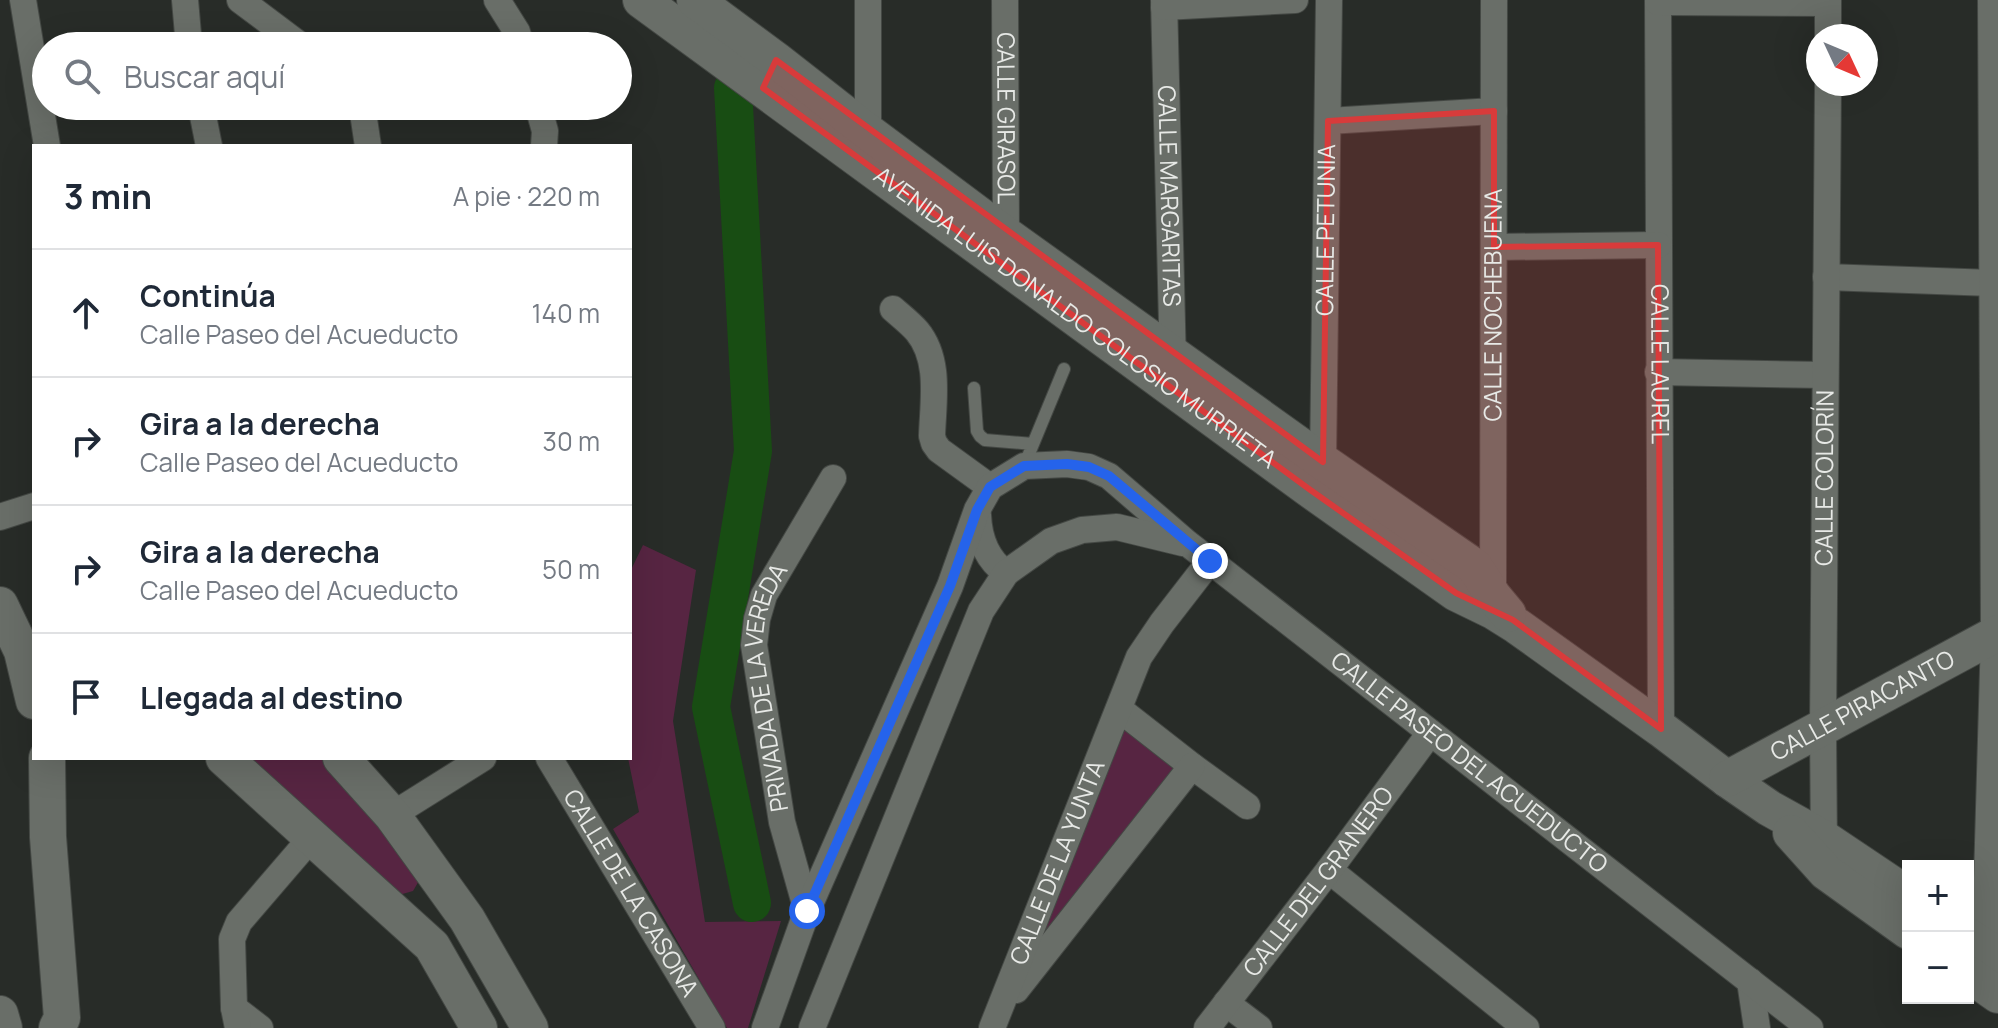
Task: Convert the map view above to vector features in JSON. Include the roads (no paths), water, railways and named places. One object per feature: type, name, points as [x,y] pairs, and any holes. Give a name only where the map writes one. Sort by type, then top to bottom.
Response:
[{"type":"street","points":[[23,0],[32,63]]},
{"type":"street","points":[[185,0],[188,32]]},
{"type":"street","points":[[240,0],[282,32]]},
{"type":"street","points":[[497,0],[517,32]]},
{"type":"street","name":"AVENIDA LUIS DONALDO COLOSIO MURRIETA","points":[[641,0],[868,132],[1173,355],[1475,567],[1501,611]]},
{"type":"street","name":"AVENIDA LUIS DONALDO COLOSIO MURRIETA","points":[[695,0],[869,169],[1456,593],[1501,611],[1769,808],[1902,926]]},
{"type":"street","points":[[868,0],[869,169]]},
{"type":"street","name":"CALLE GIRASOL","points":[[1005,0],[1006,235]]},
{"type":"street","points":[[1164,3],[1295,0]]},
{"type":"street","name":"CALLE PETUNIA","points":[[1323,462],[1329,0]]},
{"type":"street","name":"CALLE NOCHEBUENA","points":[[1494,0],[1494,247],[1501,611]]},
{"type":"street","points":[[1991,0],[1995,186],[1992,283],[1996,634],[1980,953],[1998,995]]},
{"type":"street","points":[[1658,1],[1828,2],[1828,24]]},
{"type":"street","name":"CALLE LAUREL","points":[[1658,1],[1661,729]]},
{"type":"street","name":"CALLE MARGARITAS","points":[[1164,3],[1173,391]]},
{"type":"street","name":"CALLE COLORÍN","points":[[1824,855],[1828,96]]},
{"type":"street","points":[[1328,121],[1494,111]]},
{"type":"street","points":[[42,120],[47,144]]},
{"type":"street","points":[[204,120],[209,144]]},
{"type":"street","points":[[364,120],[368,144]]},
{"type":"street","points":[[542,120],[544,144]]},
{"type":"street","points":[[1494,247],[1658,245]]},
{"type":"street","points":[[1826,277],[1992,283]]},
{"type":"street","points":[[893,309],[917,330],[934,366],[934,443],[984,499]]},
{"type":"street","points":[[1658,372],[1825,375]]},
{"type":"street","name":"CALLE PASEO DEL ACUEDUCTO","points":[[984,499],[1028,455],[1089,467],[1109,476],[1187,543],[1810,1028]]},
{"type":"street","name":"PRIVADA DE LA VEREDA","points":[[807,911],[782,822],[754,645],[764,595],[833,478]]},
{"type":"street","points":[[984,499],[978,531],[984,548],[1006,573]]},
{"type":"street","points":[[765,1028],[807,911],[950,586],[984,499]]},
{"type":"street","points":[[0,517],[32,507]]},
{"type":"street","name":"CALLE PASEO DEL ACUEDUCTO","points":[[812,1028],[981,611],[1006,573],[1051,541],[1082,530],[1117,527],[1187,543]]},
{"type":"street","name":"CALLE DE LA YUNTA","points":[[994,1022],[1139,657],[1210,561]]},
{"type":"street","points":[[0,605],[28,652],[32,685]]},
{"type":"street","name":"CALLE PIRACANTO","points":[[1727,779],[1996,634]]},
{"type":"street","points":[[1119,709],[1247,806]]},
{"type":"street","name":"CALLE DEL GRANERO","points":[[1207,1028],[1430,733]]},
{"type":"street","points":[[47,760],[48,837],[61,1025]]},
{"type":"street","points":[[226,760],[432,946],[479,1028]]},
{"type":"street","points":[[343,760],[392,815],[467,919],[530,1028]]},
{"type":"street","points":[[392,815],[480,760]]},
{"type":"street","name":"CALLE DE LA CASONA","points":[[550,760],[712,1028]]},
{"type":"street","name":"CALLE DE LA YUNTA","points":[[994,1022],[1192,766]]},
{"type":"street","points":[[260,1028],[236,1018],[232,939],[239,922],[312,837]]},
{"type":"street","name":"AVENIDA LUIS DONALDO COLOSIO MURRIETA","points":[[1824,855],[1902,892]]},
{"type":"street","points":[[1329,870],[1526,1028]]},
{"type":"street","points":[[382,901],[413,901],[428,889],[433,871]]},
{"type":"street","points":[[1750,981],[1757,1028]]},
{"type":"street","points":[[1226,1003],[1259,1028]]},
{"type":"street","points":[[0,1014],[4,1028]]},
{"type":"lane","points":[[974,388],[980,436],[1028,455],[1064,369]]},
{"type":"waterway","points":[[733,88],[753,451],[711,707],[752,903]]}]
